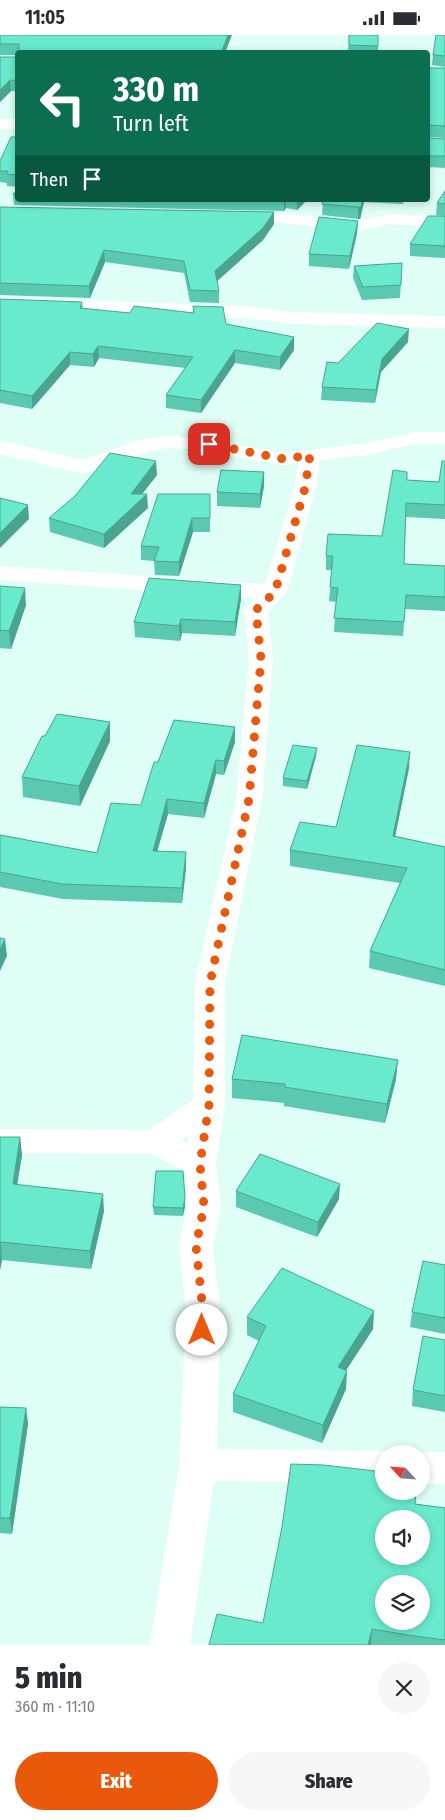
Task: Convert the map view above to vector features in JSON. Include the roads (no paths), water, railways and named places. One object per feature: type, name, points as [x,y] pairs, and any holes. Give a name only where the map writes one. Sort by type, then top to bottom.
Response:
[{"type":"street","points":[[0,123],[15,124]]},
{"type":"street","points":[[223,216],[271,217],[358,226],[390,219],[445,222]]},
{"type":"street","points":[[0,303],[243,312],[292,317],[445,323]]},
{"type":"street","points":[[0,446],[83,467],[147,445],[167,442],[209,444],[284,459],[368,449],[415,438],[445,438]]},
{"type":"street","points":[[170,1645],[198,1465],[203,1311],[196,1246],[204,1206],[200,1164],[209,1105],[210,983],[249,799],[261,659],[256,610],[275,592],[305,488],[310,455]]},
{"type":"street","points":[[3,573],[275,592]]},
{"type":"street","points":[[155,1142],[209,1105]]},
{"type":"street","points":[[0,1141],[155,1142],[200,1164]]},
{"type":"street","points":[[198,1465],[375,1467]]},
{"type":"street","points":[[430,1468],[445,1468]]}]
